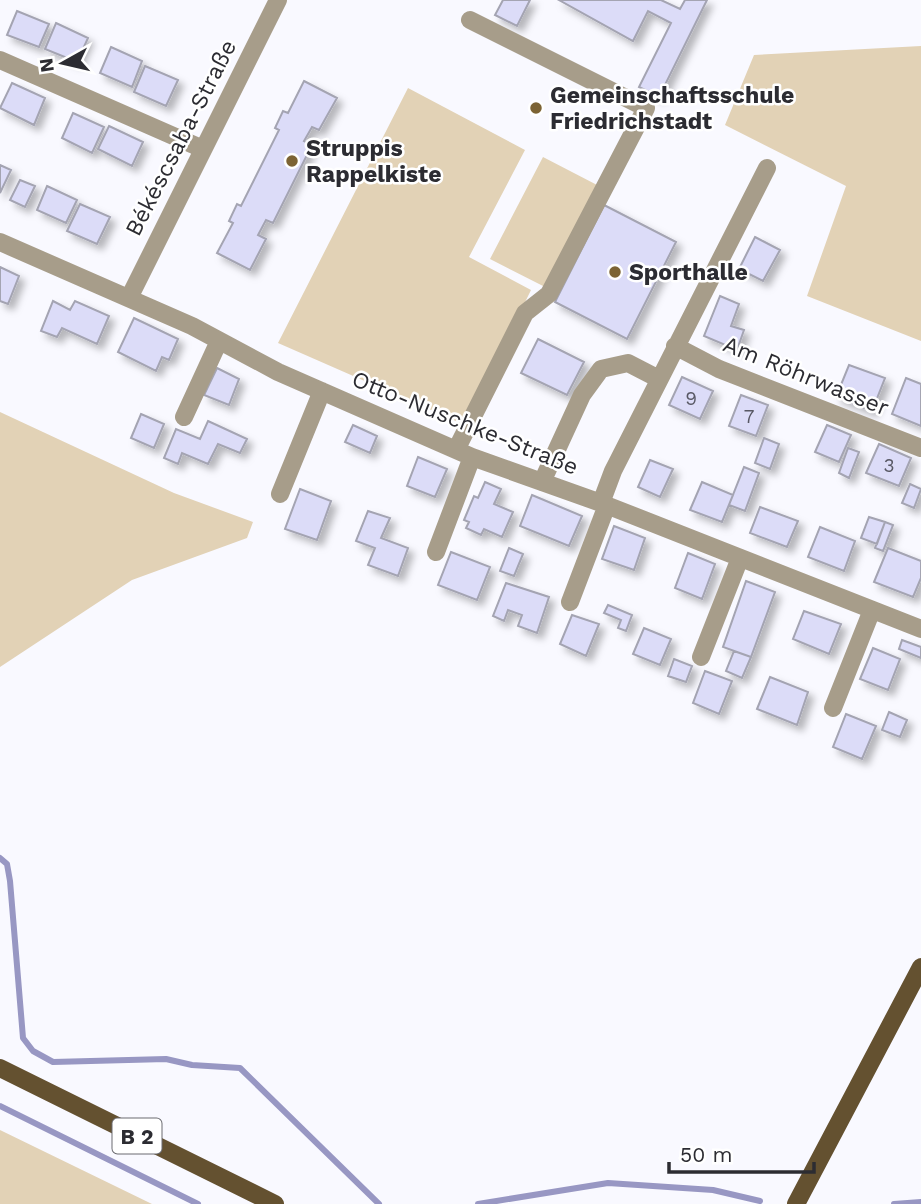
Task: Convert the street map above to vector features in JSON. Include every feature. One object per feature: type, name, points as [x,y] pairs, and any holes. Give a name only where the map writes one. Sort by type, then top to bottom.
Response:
[{"type":"main road","points":[[796,1204],[921,967]]},
{"type":"main road","name":"B 2","points":[[0,1068],[275,1204]]},
{"type":"street","name":"Békéscsaba-Straße","points":[[129,298],[278,0]]},
{"type":"street","points":[[436,552],[464,453],[525,313],[549,294],[646,108],[470,20]]},
{"type":"street","points":[[0,60],[203,149]]},
{"type":"street","points":[[570,602],[613,471],[767,168]]},
{"type":"street","name":"Otto-Nuschke-Straße","points":[[0,242],[129,298],[322,391],[464,453],[604,504],[921,629]]},
{"type":"street","points":[[184,417],[219,341]]},
{"type":"street","name":"Am Röhrwasser","points":[[675,346],[719,369],[921,448]]},
{"type":"street","points":[[542,482],[582,395],[601,369],[628,363],[659,379]]},
{"type":"street","points":[[280,494],[322,391]]},
{"type":"street","points":[[701,657],[740,558]]},
{"type":"street","points":[[834,708],[872,610]]},
{"type":"shaded area","points":[[921,46],[921,341],[807,296],[846,186],[725,125],[754,55]]},
{"type":"shaded area","points":[[408,88],[525,150],[469,257],[531,290],[465,425],[278,343]]},
{"type":"shaded area","points":[[543,157],[599,186],[547,288],[490,259]]},
{"type":"shaded area","points":[[0,412],[174,493],[253,522],[247,538],[132,580],[0,667]]},
{"type":"shaded area","points":[[0,1130],[152,1204],[0,1204]]},
{"type":"building","points":[[503,0],[530,0],[517,26],[495,15]]},
{"type":"building","points":[[559,0],[661,0],[680,9],[685,0],[707,0],[659,97],[639,87],[671,23],[648,11],[633,41]]},
{"type":"building","points":[[17,11],[49,24],[39,47],[7,35]]},
{"type":"building","points":[[56,23],[88,38],[77,62],[45,49]]},
{"type":"building","points":[[111,47],[142,61],[132,87],[100,73]]},
{"type":"building","points":[[145,66],[178,80],[166,106],[134,92]]},
{"type":"building","points":[[304,81],[337,98],[319,130],[312,127],[304,141],[312,145],[273,223],[266,220],[258,235],[266,239],[250,270],[217,253],[233,223],[229,221],[237,204],[241,206],[279,130],[275,128],[283,111],[288,113]]},
{"type":"building","points":[[12,83],[45,98],[34,125],[0,108]]},
{"type":"building","points":[[73,113],[104,127],[92,153],[62,138]]},
{"type":"building","points":[[109,126],[143,142],[132,166],[98,149]]},
{"type":"building","points":[[0,165],[11,170],[0,193]]},
{"type":"building","points":[[20,180],[35,186],[25,207],[10,200]]},
{"type":"building","points":[[47,186],[77,200],[66,223],[37,210]]},
{"type":"building","points":[[80,204],[110,217],[97,244],[67,231]]},
{"type":"building","name":"Sporthalle","points":[[604,205],[676,242],[627,339],[555,302]]},
{"type":"building","points":[[755,237],[780,250],[763,281],[739,269]]},
{"type":"building","points":[[0,267],[19,276],[8,304],[0,301]]},
{"type":"building","points":[[720,296],[739,304],[731,326],[744,330],[737,350],[704,336]]},
{"type":"building","points":[[53,301],[70,310],[75,301],[109,316],[97,344],[62,328],[57,337],[41,331]]},
{"type":"building","points":[[134,318],[178,339],[169,360],[162,357],[156,371],[118,352]]},
{"type":"building","points":[[538,339],[584,362],[567,395],[521,373]]},
{"type":"building","points":[[849,365],[885,378],[872,411],[836,397]]},
{"type":"building","points":[[217,368],[239,379],[229,405],[204,395]]},
{"type":"building","points":[[682,377],[713,391],[700,419],[669,405]]},
{"type":"building","points":[[906,378],[921,384],[921,426],[892,414]]},
{"type":"building","points":[[741,395],[768,405],[756,436],[729,426]]},
{"type":"building","points":[[141,414],[164,424],[154,448],[131,438]]},
{"type":"building","points":[[208,421],[247,439],[240,453],[218,444],[208,464],[182,453],[178,464],[164,458],[176,429],[200,439]]},
{"type":"building","points":[[353,425],[377,436],[370,453],[345,442]]},
{"type":"building","points":[[827,425],[851,435],[839,462],[815,452]]},
{"type":"building","points":[[764,438],[779,444],[770,469],[755,463]]},
{"type":"building","points":[[879,444],[911,458],[899,486],[866,473]]},
{"type":"building","points":[[848,448],[859,452],[849,478],[839,473]]},
{"type":"building","points":[[418,457],[447,469],[435,497],[407,486]]},
{"type":"building","points":[[650,460],[673,469],[660,497],[638,487]]},
{"type":"building","points":[[744,467],[759,473],[745,511],[729,505]]},
{"type":"building","points":[[485,482],[501,489],[494,504],[513,512],[502,537],[484,529],[481,535],[466,528],[469,522],[464,520],[474,496],[478,498]]},
{"type":"building","points":[[702,482],[733,495],[722,522],[690,510]]},
{"type":"building","points":[[910,484],[921,489],[914,508],[902,503]]},
{"type":"building","points":[[300,489],[331,501],[317,540],[285,529]]},
{"type":"building","points":[[532,495],[582,516],[569,546],[520,526]]},
{"type":"building","points":[[760,507],[798,521],[787,547],[750,533]]},
{"type":"building","points":[[368,511],[390,518],[381,538],[408,548],[398,576],[368,565],[375,548],[356,541]]},
{"type":"building","points":[[869,517],[885,522],[877,544],[861,538]]},
{"type":"building","points":[[885,522],[893,525],[883,551],[875,548]]},
{"type":"building","points":[[614,526],[645,538],[634,570],[602,559]]},
{"type":"building","points":[[820,527],[855,541],[844,571],[808,557]]},
{"type":"building","points":[[509,548],[523,554],[514,576],[500,571]]},
{"type":"building","points":[[888,548],[921,561],[921,578],[913,597],[874,582]]},
{"type":"building","points":[[451,552],[490,567],[477,600],[438,585]]},
{"type":"building","points":[[688,553],[715,564],[702,599],[675,588]]},
{"type":"building","points":[[746,581],[775,592],[751,657],[723,647]]},
{"type":"building","points":[[506,583],[549,597],[537,633],[518,626],[522,615],[508,610],[504,621],[493,616]]},
{"type":"building","points":[[608,605],[632,615],[626,631],[618,628],[621,620],[604,613]]},
{"type":"building","points":[[804,611],[841,624],[829,654],[793,639]]},
{"type":"building","points":[[572,615],[599,624],[586,656],[560,644]]},
{"type":"building","points":[[644,628],[671,639],[660,665],[633,654]]},
{"type":"building","points":[[902,640],[921,647],[921,658],[899,649]]},
{"type":"building","points":[[873,648],[900,659],[888,690],[860,679]]},
{"type":"building","points":[[734,651],[751,657],[742,678],[726,671]]},
{"type":"building","points":[[674,659],[692,666],[686,682],[668,676]]},
{"type":"building","points":[[705,671],[732,681],[719,714],[693,703]]},
{"type":"building","points":[[770,677],[808,692],[797,725],[757,709]]},
{"type":"building","points":[[889,712],[907,720],[900,737],[882,730]]},
{"type":"building","points":[[846,714],[876,726],[862,759],[833,747]]},
{"type":"waterway","points":[[0,858],[7,864],[10,881],[23,1038],[33,1051],[53,1062],[166,1059],[192,1065],[240,1068],[379,1204]]},
{"type":"waterway","points":[[0,1106],[198,1204]]},
{"type":"waterway","points":[[478,1204],[608,1183],[713,1190],[760,1201]]},
{"type":"waterway","points":[[894,1204],[921,1202]]},
{"type":"place","name":"Gemeinschaftsschule Friedrichstadt","points":[[536,108]]},
{"type":"place","name":"Struppis Rappelkiste","points":[[292,161]]},
{"type":"place","name":"Sporthalle","points":[[615,272]]}]
